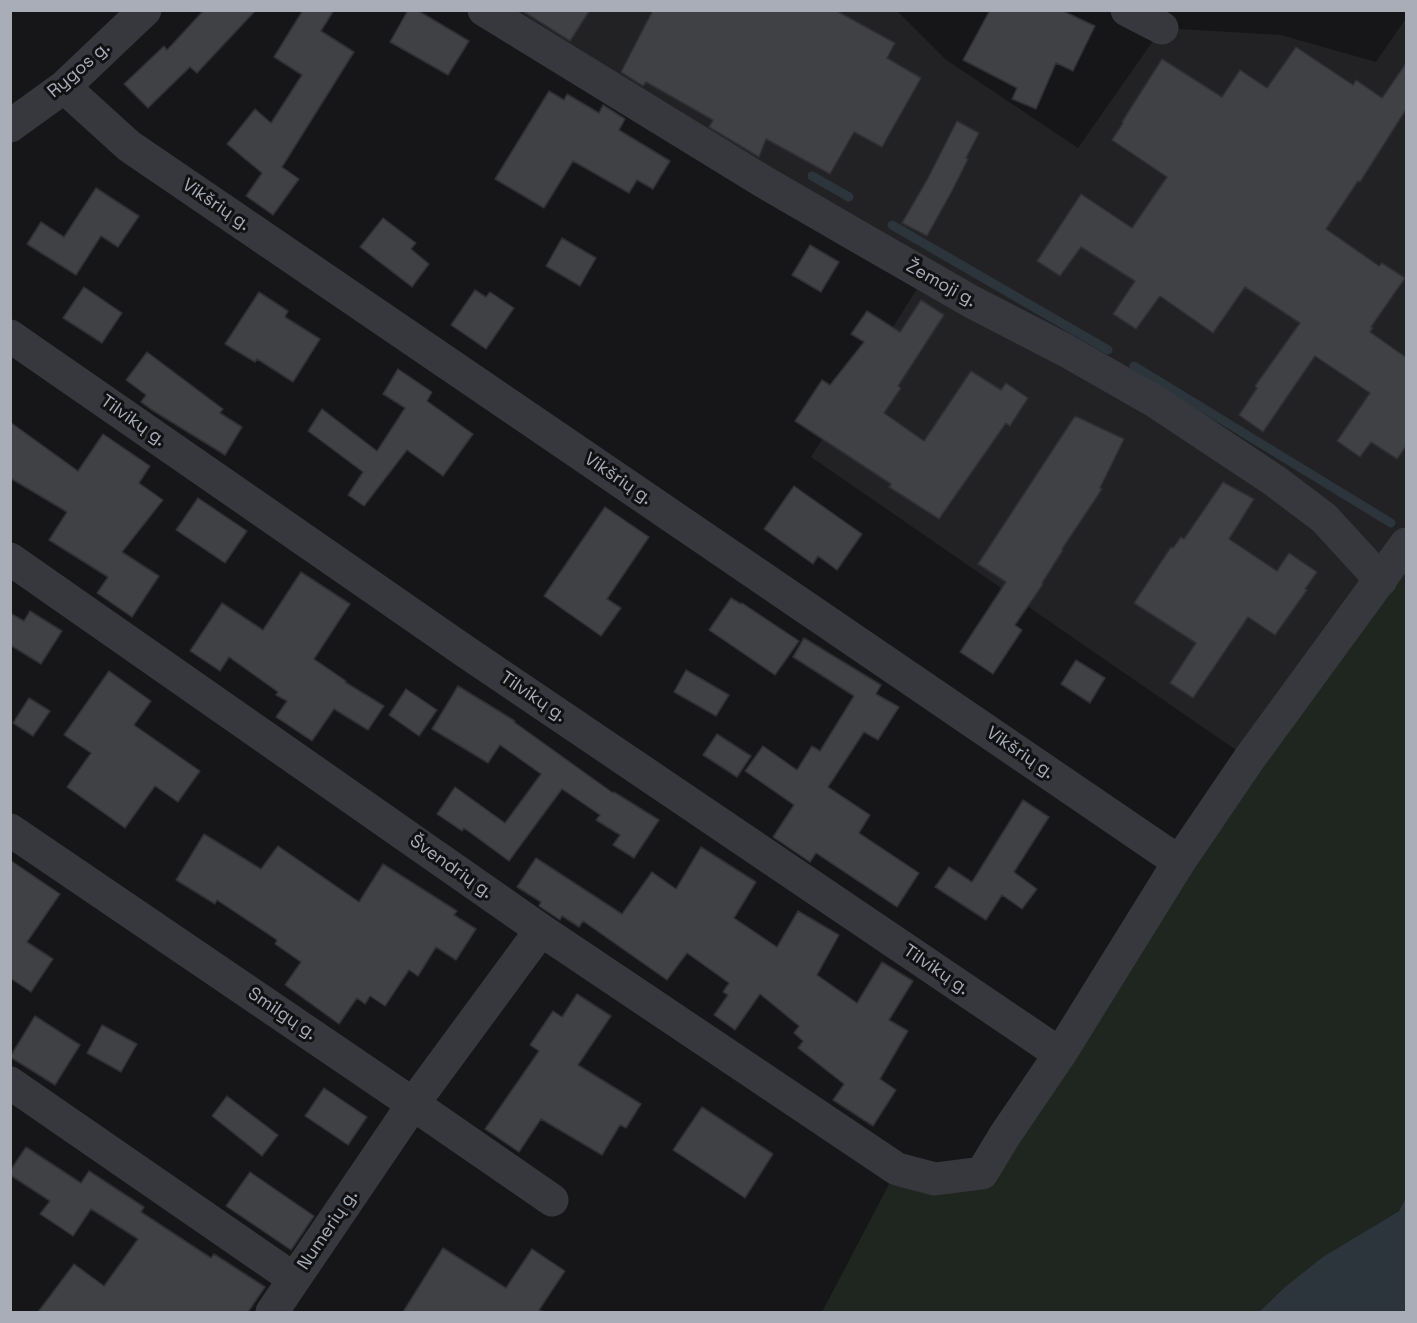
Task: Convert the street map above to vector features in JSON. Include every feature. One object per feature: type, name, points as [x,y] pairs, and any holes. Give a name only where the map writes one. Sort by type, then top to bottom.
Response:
[{"type":"street","name":"Rygos g.","points":[[10,126],[64,87],[145,10]]},
{"type":"street","name":"Žemoji g.","points":[[484,10],[852,233],[962,297],[1065,350],[1156,402],[1275,481],[1324,518],[1381,580]]},
{"type":"street","points":[[1126,10],[1162,28]]},
{"type":"street","name":"Vikšrių g.","points":[[64,87],[129,146],[1179,862]]},
{"type":"street","name":"Tilvikų g.","points":[[10,336],[466,652],[1060,1054]]},
{"type":"street","name":"Švendrių g.","points":[[10,559],[541,930],[897,1168],[935,1179],[982,1173],[1060,1054],[1179,862],[1249,759],[1407,544]]},
{"type":"street","name":"Smilgų g.","points":[[10,830],[552,1200]]},
{"type":"street","name":"Numerių g.","points":[[10,1083],[294,1280],[414,1104],[541,930]]},
{"type":"street","points":[[272,1312],[294,1280]]},
{"type":"shaded area","points":[[484,11],[897,11],[945,59],[1078,148],[1162,28],[1281,35],[1376,62],[1406,18],[1406,544],[1249,759],[811,457],[925,276]]},
{"type":"shaded area","points":[[1406,544],[1406,1197],[1399,1211],[1285,1287],[1259,1312],[822,1312],[897,1169],[982,1173]]},
{"type":"shaded area","points":[[1406,1197],[1406,1312],[1259,1312],[1285,1287],[1323,1257],[1399,1211]]},
{"type":"building","points":[[204,10],[256,10],[197,73],[190,67],[148,108],[124,84],[164,46],[167,50]]},
{"type":"building","points":[[303,10],[334,10],[321,31],[354,52],[282,167],[299,179],[273,215],[246,196],[262,173],[227,144],[255,109],[271,123],[302,75],[274,57]]},
{"type":"building","points":[[408,10],[417,10],[469,41],[448,75],[390,42]]},
{"type":"building","points":[[521,10],[590,10],[570,41]]},
{"type":"building","points":[[653,10],[835,10],[895,43],[887,58],[921,78],[882,147],[854,132],[830,174],[766,139],[759,157],[709,127],[713,120],[646,82],[643,86],[621,72]]},
{"type":"building","points":[[990,10],[1061,10],[1095,26],[1073,71],[1056,63],[1036,109],[1012,99],[1017,88],[963,60]]},
{"type":"building","points":[[1296,47],[1353,85],[1356,80],[1382,98],[1407,62],[1407,108],[1360,182],[1358,181],[1326,229],[1379,266],[1382,263],[1405,278],[1371,327],[1373,328],[1370,332],[1407,358],[1407,445],[1397,459],[1371,442],[1360,457],[1337,441],[1370,393],[1315,356],[1263,432],[1239,415],[1257,388],[1255,386],[1300,323],[1245,287],[1213,333],[1160,296],[1136,329],[1113,314],[1135,281],[1081,247],[1060,276],[1037,261],[1081,194],[1132,228],[1167,177],[1112,140],[1162,59],[1222,97],[1240,70],[1267,88]]},
{"type":"building","points":[[549,91],[564,100],[567,94],[599,113],[603,105],[625,119],[619,130],[670,161],[653,189],[637,180],[629,193],[573,161],[544,208],[495,179]]},
{"type":"building","points":[[957,121],[979,133],[952,191],[927,236],[902,223]]},
{"type":"building","points":[[96,188],[139,216],[118,247],[101,236],[76,275],[27,244],[41,222],[64,237]]},
{"type":"building","points":[[383,218],[416,243],[411,249],[429,264],[412,287],[360,247]]},
{"type":"building","points":[[562,238],[596,258],[580,286],[546,266]]},
{"type":"building","points":[[810,245],[839,262],[821,292],[792,275]]},
{"type":"building","points":[[84,287],[122,313],[102,343],[63,318]]},
{"type":"building","points":[[475,290],[486,297],[490,292],[514,308],[486,349],[451,325]]},
{"type":"building","points":[[259,292],[288,311],[285,317],[320,339],[293,382],[257,359],[255,362],[225,344]]},
{"type":"building","points":[[921,300],[944,315],[898,386],[901,388],[884,413],[924,441],[971,371],[1001,390],[1006,383],[1028,398],[1010,426],[1006,423],[939,519],[889,487],[891,484],[795,421],[822,380],[830,385],[864,342],[851,334],[867,311],[900,332]]},
{"type":"building","points":[[147,352],[223,409],[220,413],[242,427],[225,455],[141,402],[146,395],[126,380]]},
{"type":"building","points":[[398,369],[432,392],[427,401],[473,434],[443,476],[407,450],[364,506],[348,495],[363,472],[308,431],[322,409],[377,451],[405,408],[383,394]]},
{"type":"building","points":[[1075,416],[1124,439],[1100,488],[1102,489],[1015,625],[1022,630],[993,674],[960,652],[1006,582],[978,564]]},
{"type":"building","points":[[10,422],[78,471],[103,434],[150,466],[139,483],[163,500],[122,552],[159,576],[132,617],[97,593],[108,577],[49,540],[67,512],[10,478]]},
{"type":"building","points":[[1223,482],[1254,499],[1229,539],[1277,571],[1289,553],[1317,572],[1275,635],[1248,617],[1193,698],[1170,683],[1196,643],[1134,603],[1171,547],[1173,548],[1181,537],[1184,539]]},
{"type":"building","points":[[794,486],[862,534],[837,570],[818,556],[813,564],[764,529]]},
{"type":"building","points":[[198,498],[247,531],[225,563],[176,530]]},
{"type":"building","points":[[605,507],[649,537],[607,599],[621,608],[601,636],[544,596]]},
{"type":"building","points":[[301,572],[350,604],[314,659],[345,682],[384,706],[368,730],[334,709],[312,741],[276,717],[287,701],[276,695],[278,692],[229,657],[220,671],[190,651],[222,603],[263,630]]},
{"type":"building","points":[[731,598],[799,641],[775,675],[709,630]]},
{"type":"building","points":[[30,611],[62,631],[41,664],[10,645],[10,613],[24,621]]},
{"type":"building","points":[[804,638],[881,685],[876,694],[899,707],[878,740],[864,732],[828,787],[870,815],[859,833],[919,873],[897,907],[816,853],[810,862],[773,837],[794,805],[745,771],[763,746],[797,770],[812,746],[820,751],[854,696],[793,657]]},
{"type":"building","points":[[1076,660],[1105,678],[1090,703],[1061,684]]},
{"type":"building","points":[[686,670],[729,695],[716,716],[674,692]]},
{"type":"building","points":[[109,671],[151,701],[134,725],[200,771],[178,802],[155,786],[125,828],[67,787],[91,753],[64,735]]},
{"type":"building","points":[[458,686],[515,721],[613,793],[659,820],[634,858],[613,845],[620,835],[596,820],[600,815],[562,789],[509,861],[464,828],[462,831],[437,814],[455,787],[505,823],[541,774],[500,745],[488,763],[432,729]]},
{"type":"building","points":[[406,689],[437,710],[419,736],[389,715]]},
{"type":"building","points":[[29,698],[50,711],[33,736],[13,723]]},
{"type":"building","points":[[717,734],[751,756],[737,777],[703,755]]},
{"type":"building","points":[[1023,800],[1049,817],[1014,872],[1037,889],[1022,909],[1002,895],[986,920],[935,887],[949,867],[972,882]]},
{"type":"building","points":[[204,834],[261,869],[278,846],[359,902],[383,864],[457,911],[454,915],[476,929],[456,960],[436,947],[418,976],[409,970],[385,1006],[370,996],[365,1004],[357,998],[339,1024],[285,985],[301,962],[275,944],[277,940],[217,900],[215,904],[176,880]]},
{"type":"building","points":[[701,847],[756,882],[734,918],[777,947],[798,911],[839,935],[817,975],[857,1003],[882,962],[913,981],[889,1020],[908,1031],[880,1079],[896,1090],[873,1126],[833,1100],[844,1084],[798,1048],[803,1041],[794,1033],[799,1026],[760,994],[735,1030],[714,1015],[728,995],[723,992],[729,983],[687,953],[667,980],[583,921],[579,927],[562,916],[560,920],[539,906],[541,902],[517,887],[536,858],[622,914],[652,872],[676,889]]},
{"type":"building","points":[[10,860],[60,894],[27,942],[53,959],[31,992],[10,978]]},
{"type":"building","points":[[577,994],[611,1016],[578,1065],[641,1104],[626,1128],[620,1125],[602,1155],[541,1119],[519,1152],[485,1129],[539,1051],[530,1045],[553,1011],[562,1017]]},
{"type":"building","points":[[35,1016],[80,1045],[55,1085],[10,1057]]},
{"type":"building","points":[[102,1025],[137,1044],[121,1072],[87,1053]]},
{"type":"building","points":[[324,1088],[367,1117],[348,1145],[305,1116]]},
{"type":"building","points":[[227,1096],[278,1135],[262,1156],[212,1116]]},
{"type":"building","points":[[702,1107],[773,1154],[745,1198],[673,1150]]},
{"type":"building","points":[[26,1147],[81,1183],[89,1171],[144,1207],[141,1212],[211,1258],[214,1254],[265,1287],[248,1312],[38,1312],[74,1264],[104,1286],[138,1239],[91,1209],[73,1236],[40,1214],[50,1201],[10,1175],[10,1171]]},
{"type":"building","points":[[250,1172],[314,1216],[291,1250],[226,1206]]},
{"type":"building","points":[[443,1248],[506,1288],[532,1249],[565,1271],[539,1310],[544,1312],[403,1312]]},
{"type":"waterway","points":[[812,176],[849,197]]},
{"type":"waterway","points":[[892,225],[1108,350]]},
{"type":"waterway","points":[[1134,366],[1391,523]]}]
